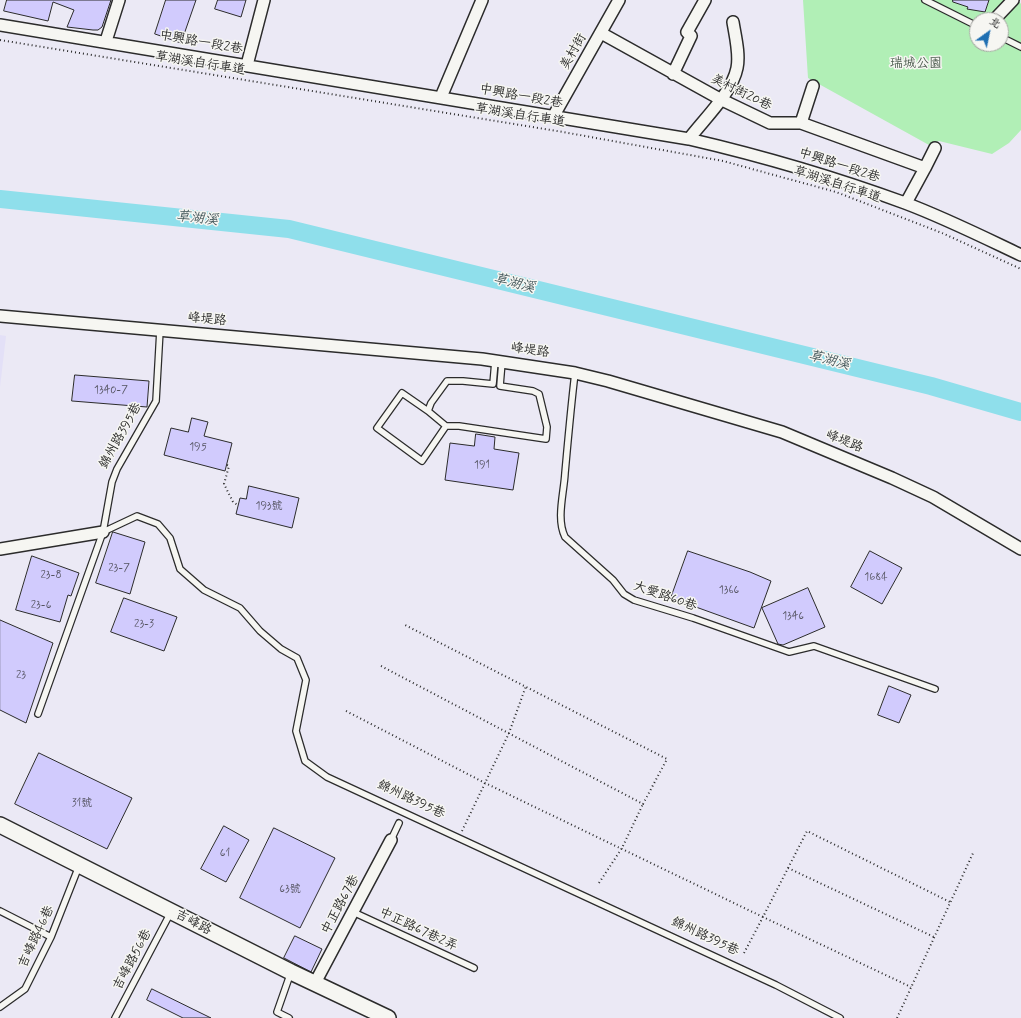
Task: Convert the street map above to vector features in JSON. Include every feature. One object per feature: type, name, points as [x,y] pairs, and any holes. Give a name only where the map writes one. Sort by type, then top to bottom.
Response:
[{"type":"street","points":[[106,41],[120,0]]},
{"type":"street","points":[[247,65],[264,0]]},
{"type":"street","points":[[441,97],[482,0]]},
{"type":"street","name":"美村街","points":[[553,117],[619,0]]},
{"type":"street","points":[[673,74],[691,36],[687,32],[705,0]]},
{"type":"street","points":[[1002,12],[1013,0]]},
{"type":"street","points":[[689,139],[731,83],[737,67],[733,22]]},
{"type":"street","name":"中興路一段2巷","points":[[0,24],[689,139],[796,167],[906,203],[1021,255]]},
{"type":"street","name":"美村街20巷","points":[[601,33],[673,74],[770,123],[801,123],[925,168]]},
{"type":"street","points":[[801,123],[813,86]]},
{"type":"street","points":[[906,203],[935,148]]},
{"type":"street","name":"峰堤路","points":[[0,316],[498,361],[575,373],[608,380],[782,432],[892,478],[933,497],[1021,549]]},
{"type":"street","name":"錦州路395巷","points":[[0,549],[103,532]]},
{"type":"street","name":"吉峰路","points":[[0,825],[171,912],[388,1018]]},
{"type":"street","name":"中正路67巷","points":[[315,983],[391,840]]},
{"type":"lane","points":[[925,0],[969,22]]},
{"type":"lane","points":[[1009,41],[1021,47]]},
{"type":"lane","name":"錦州路395巷","points":[[38,714],[103,532],[112,482],[156,401],[160,330]]},
{"type":"lane","points":[[428,411],[431,402],[447,381],[493,384],[498,361]]},
{"type":"lane","points":[[446,426],[422,460],[377,428],[402,393],[428,411],[446,426],[459,426],[546,439],[547,427],[539,394],[533,391],[500,386],[498,361]]},
{"type":"lane","name":"大愛路60巷","points":[[575,373],[566,449],[561,518],[562,532],[565,537],[613,580],[624,594],[646,604],[693,618],[789,652],[814,646],[935,689]]},
{"type":"lane","name":"錦州路395巷","points":[[103,532],[137,516],[158,524],[170,538],[180,569],[204,590],[240,608],[281,649],[297,658],[306,680],[296,731],[305,761],[327,777],[776,985],[840,1018]]},
{"type":"lane","points":[[391,840],[399,823]]},
{"type":"lane","name":"吉峰路46巷","points":[[0,1007],[25,989],[51,937],[79,866]]},
{"type":"lane","points":[[0,912],[51,937]]},
{"type":"lane","name":"吉峰路56巷","points":[[115,1018],[171,912]]},
{"type":"lane","name":"中正路67巷2弄","points":[[353,912],[474,968]]},
{"type":"lane","points":[[289,1018],[277,1012],[292,972]]},
{"type":"path","name":"草湖溪自行車道","points":[[0,40],[563,132],[723,161],[836,192],[935,230],[1021,269]]},
{"type":"path","points":[[227,465],[230,466],[224,484],[233,502],[238,505]]},
{"type":"path","points":[[405,624],[667,759],[622,848],[599,883]]},
{"type":"path","points":[[381,666],[643,804]]},
{"type":"path","points":[[462,831],[509,733],[526,686]]},
{"type":"path","points":[[346,711],[485,784],[911,987]]},
{"type":"path","points":[[744,952],[807,831],[950,902]]},
{"type":"path","points":[[897,1018],[974,851]]},
{"type":"path","points":[[788,868],[934,937]]},
{"type":"shaded area","points":[[0,335],[6,336],[0,387]]},
{"type":"green space","name":"瑞城公園","points":[[803,0],[1018,0],[1021,4],[1021,130],[1009,143],[992,154],[939,141],[929,145],[808,78]]},
{"type":"building","points":[[7,0],[111,0],[102,27],[98,30],[93,30],[67,27],[74,10],[53,2],[48,21],[4,11]]},
{"type":"building","points":[[166,0],[196,0],[181,43],[155,34]]},
{"type":"building","points":[[218,0],[246,0],[241,17],[215,9]]},
{"type":"building","points":[[953,0],[989,0],[985,12],[967,9],[968,7],[953,2]]},
{"type":"building","points":[[75,375],[149,381],[147,407],[72,401]]},
{"type":"building","points":[[192,418],[208,422],[204,436],[232,443],[225,471],[164,455],[171,428],[188,432]]},
{"type":"building","points":[[476,434],[495,437],[494,449],[519,453],[513,490],[445,480],[450,443],[474,446]]},
{"type":"building","points":[[249,486],[299,498],[292,528],[236,514],[240,498],[246,499]]},
{"type":"building","points":[[113,532],[145,542],[130,594],[96,583]]},
{"type":"building","points":[[688,551],[750,572],[771,581],[754,628],[671,598]]},
{"type":"building","points":[[870,551],[902,568],[882,604],[851,587]]},
{"type":"building","points":[[32,556],[79,573],[71,596],[68,595],[60,622],[16,610]]},
{"type":"building","points":[[808,588],[825,627],[783,645],[778,644],[762,608]]},
{"type":"building","points":[[124,598],[177,617],[164,651],[111,632]]},
{"type":"building","points":[[0,620],[53,643],[26,723],[0,710]]},
{"type":"building","points":[[889,686],[911,695],[899,723],[878,715]]},
{"type":"building","points":[[39,753],[132,798],[107,849],[15,804]]},
{"type":"building","points":[[224,826],[249,840],[226,882],[201,869]]},
{"type":"building","points":[[274,828],[335,858],[300,928],[240,898]]},
{"type":"building","points":[[295,936],[322,949],[311,972],[284,958]]},
{"type":"building","points":[[152,989],[211,1018],[183,1018],[147,1000]]},
{"type":"waterway","name":"草湖溪","points":[[0,199],[289,229],[931,386],[1021,412]]}]
